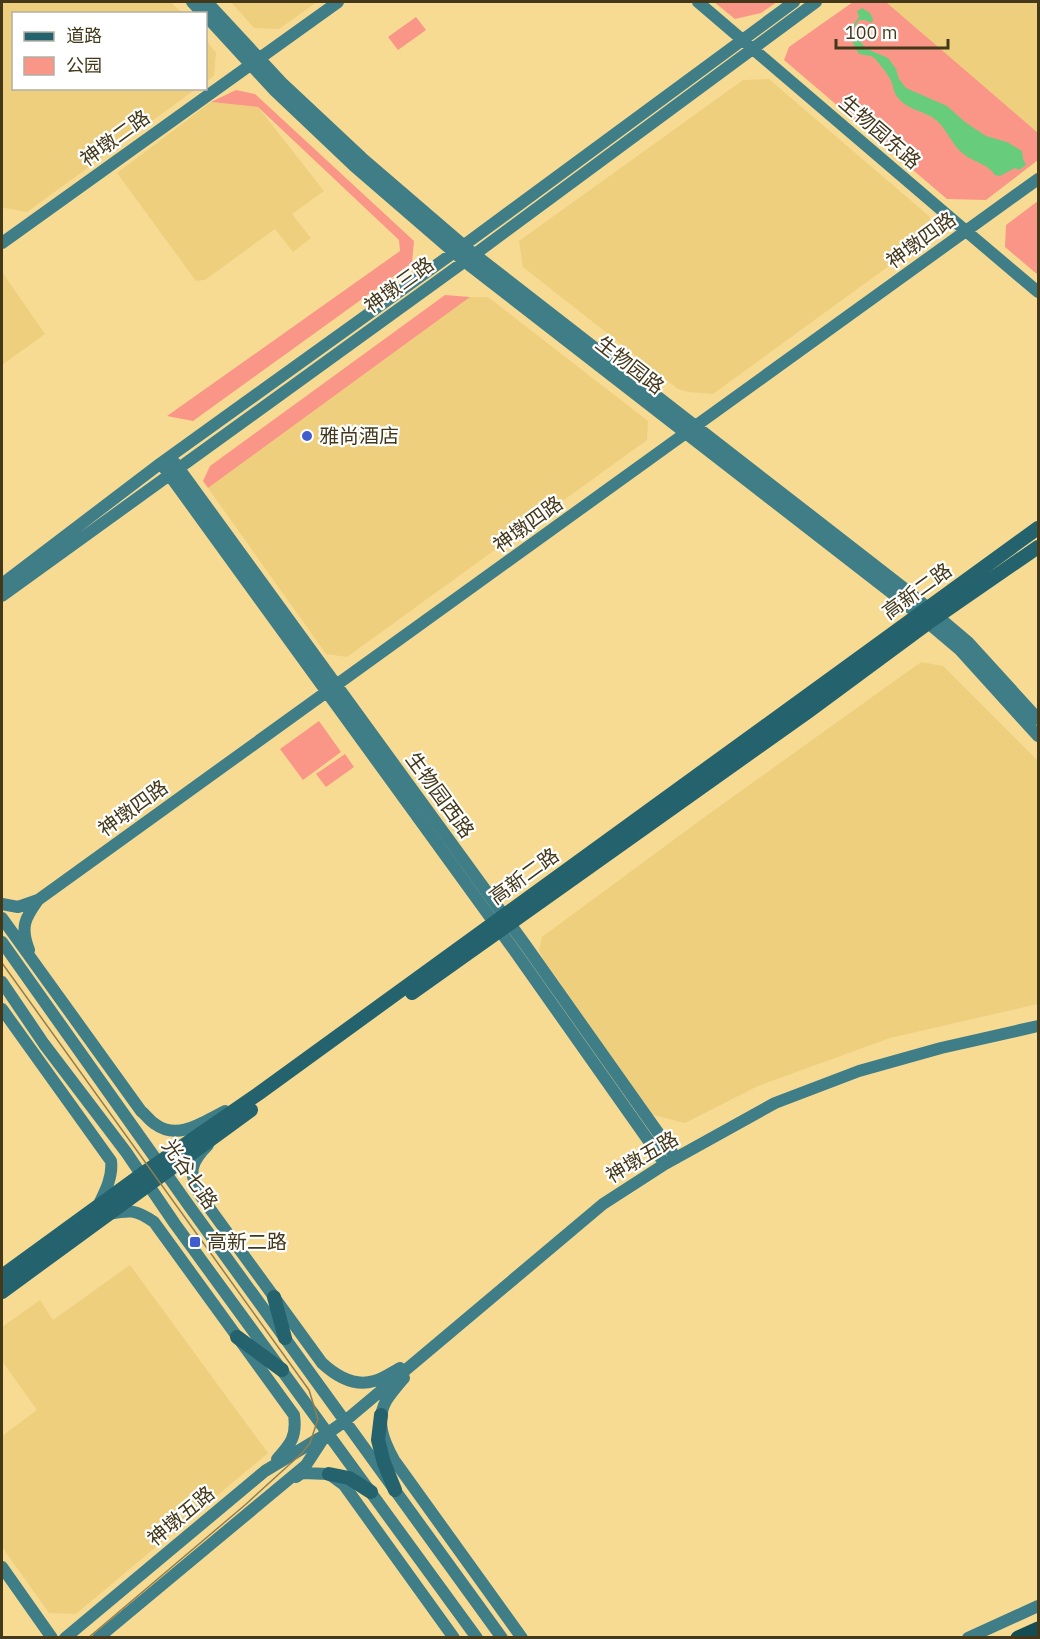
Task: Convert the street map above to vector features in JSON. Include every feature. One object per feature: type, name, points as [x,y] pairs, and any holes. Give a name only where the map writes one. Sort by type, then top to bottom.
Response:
[{"type":"highway","points":[[1018,1638],[1038,1629]]},
{"type":"main road","name":"高新二路","points":[[2,1276],[103,1210],[258,1094],[809,711],[1038,528]]},
{"type":"main road","name":"高新二路","points":[[928,616],[1038,547]]},
{"type":"main road","name":"高新二路","points":[[162,1168],[225,1128],[501,923]]},
{"type":"main road","name":"高新二路","points":[[2,1292],[103,1210]]},
{"type":"main road","points":[[274,1297],[285,1338]]},
{"type":"main road","points":[[237,1337],[282,1370]]},
{"type":"main road","points":[[381,1415],[378,1440],[395,1490]]},
{"type":"main road","points":[[329,1474],[349,1478],[371,1492]]},
{"type":"street","name":"生物园路","points":[[207,2],[255,61],[275,92],[354,166],[692,430],[900,585],[1038,736]]},
{"type":"street","name":"神墩二路","points":[[2,243],[338,2]]},
{"type":"street","name":"生物园东路","points":[[698,2],[1038,292]]},
{"type":"street","name":"神墩三路","points":[[2,584],[166,460],[459,249],[794,2]]},
{"type":"street","name":"神墩三路","points":[[2,596],[469,258],[816,2]]},
{"type":"street","name":"生物园路","points":[[207,18],[255,61]]},
{"type":"street","name":"神墩四路","points":[[38,900],[1038,179]]},
{"type":"street","name":"生物园西路","points":[[166,460],[333,689],[670,1161]]},
{"type":"street","name":"生物园路","points":[[928,616],[968,642],[1038,719]]},
{"type":"street","points":[[2,904],[18,907],[38,900]]},
{"type":"street","points":[[34,962],[25,941],[23,927],[28,914],[38,900]]},
{"type":"street","points":[[2,918],[141,1111],[155,1125],[172,1132]]},
{"type":"street","name":"光谷七路","points":[[2,942],[192,1210],[502,1638]]},
{"type":"street","name":"光谷七路","points":[[2,982],[44,1044],[126,1152],[182,1234],[477,1638]]},
{"type":"street","points":[[5,1013],[44,1044]]},
{"type":"street","points":[[5,1013],[111,1161],[112,1170]]},
{"type":"street","name":"神墩五路","points":[[65,1638],[265,1471],[345,1421],[603,1204],[670,1161],[775,1103],[859,1071],[941,1048],[1038,1026]]},
{"type":"street","points":[[94,1045],[108,1092]]},
{"type":"street","points":[[121,1111],[140,1124],[172,1132],[190,1129],[258,1094]]},
{"type":"street","points":[[102,1123],[113,1152],[112,1170],[103,1210],[141,1213],[170,1224],[182,1234]]},
{"type":"street","points":[[192,1210],[192,1171],[205,1148],[225,1128]]},
{"type":"street","points":[[193,1182],[322,1363],[330,1371],[354,1383]]},
{"type":"street","points":[[141,1213],[153,1222],[294,1415],[296,1428]]},
{"type":"street","points":[[199,1257],[209,1299]]},
{"type":"street","points":[[305,1366],[321,1376],[354,1383],[374,1381],[421,1357]]},
{"type":"street","points":[[421,1357],[387,1400],[381,1415],[381,1428],[386,1446],[522,1638]]},
{"type":"street","points":[[265,1471],[290,1445],[301,1414],[291,1382]]},
{"type":"street","name":"神墩五路","points":[[98,1638],[306,1465],[328,1433]]},
{"type":"street","points":[[272,1493],[302,1473],[329,1474],[344,1485],[454,1638]]},
{"type":"street","points":[[2,1567],[52,1638]]},
{"type":"street","points":[[968,1638],[1038,1606]]},
{"type":"shaded area","points":[[2,2],[171,2],[181,12],[12,12],[12,90],[195,90],[27,212],[4,208],[2,205]]},
{"type":"shaded area","points":[[231,2],[317,2],[279,29],[254,28]]},
{"type":"shaded area","points":[[886,2],[1038,2],[1038,133],[1037,133]]},
{"type":"shaded area","points":[[862,8],[870,13],[873,19],[872,23],[859,20],[854,28],[856,37],[867,49],[888,58],[906,88],[947,106],[986,136],[1007,142],[1022,151],[1026,165],[1019,170],[1015,168],[1000,176],[995,175],[988,168],[961,152],[932,117],[906,105],[899,99],[889,77],[878,62],[871,56],[859,54],[854,45],[853,26],[859,17],[857,11]]},
{"type":"shaded area","points":[[207,41],[216,53],[214,76],[207,81]]},
{"type":"shaded area","points":[[769,79],[929,216],[933,234],[713,394],[688,392],[678,389],[523,267],[519,241],[743,80]]},
{"type":"shaded area","points":[[211,102],[258,107],[324,191],[292,214],[311,238],[293,252],[275,229],[205,280],[196,281],[117,173]]},
{"type":"shaded area","points":[[2,272],[45,334],[2,365]]},
{"type":"shaded area","points":[[470,297],[488,297],[648,421],[647,440],[347,657],[326,654],[208,488]]},
{"type":"shaded area","points":[[921,662],[943,666],[1038,761],[1038,1004],[890,1038],[758,1086],[685,1123],[653,1115],[543,959],[539,950],[542,937]]},
{"type":"shaded area","points":[[130,1265],[268,1453],[76,1614],[49,1613],[2,1547],[2,1436],[37,1410],[2,1361],[2,1327],[40,1300],[53,1320]]},
{"type":"green space","points":[[714,2],[777,2],[761,13],[735,19]]},
{"type":"green space","points":[[853,2],[886,2],[1038,133],[1038,160],[986,200],[947,199],[784,60],[789,47]]},
{"type":"green space","points":[[416,17],[426,30],[398,50],[388,37]]},
{"type":"green space","points":[[236,90],[255,94],[414,241],[412,263],[193,421],[167,416],[400,251],[399,240],[258,107],[211,102]]},
{"type":"green space","points":[[1038,201],[1038,275],[1005,247],[1006,225]]},
{"type":"green space","points":[[445,295],[470,297],[208,488],[203,481],[210,466]]},
{"type":"green space","points":[[319,721],[341,752],[303,780],[280,749]]},
{"type":"green space","points":[[345,754],[354,767],[326,787],[316,774]]},
{"type":"tram line","points":[[2,963],[309,1390],[318,1419],[310,1443],[302,1453],[245,1505],[88,1638]]},
{"type":"place","name":"雅尚酒店","points":[[307,436]]},
{"type":"place","name":"高新二路","points":[[195,1242]]}]
